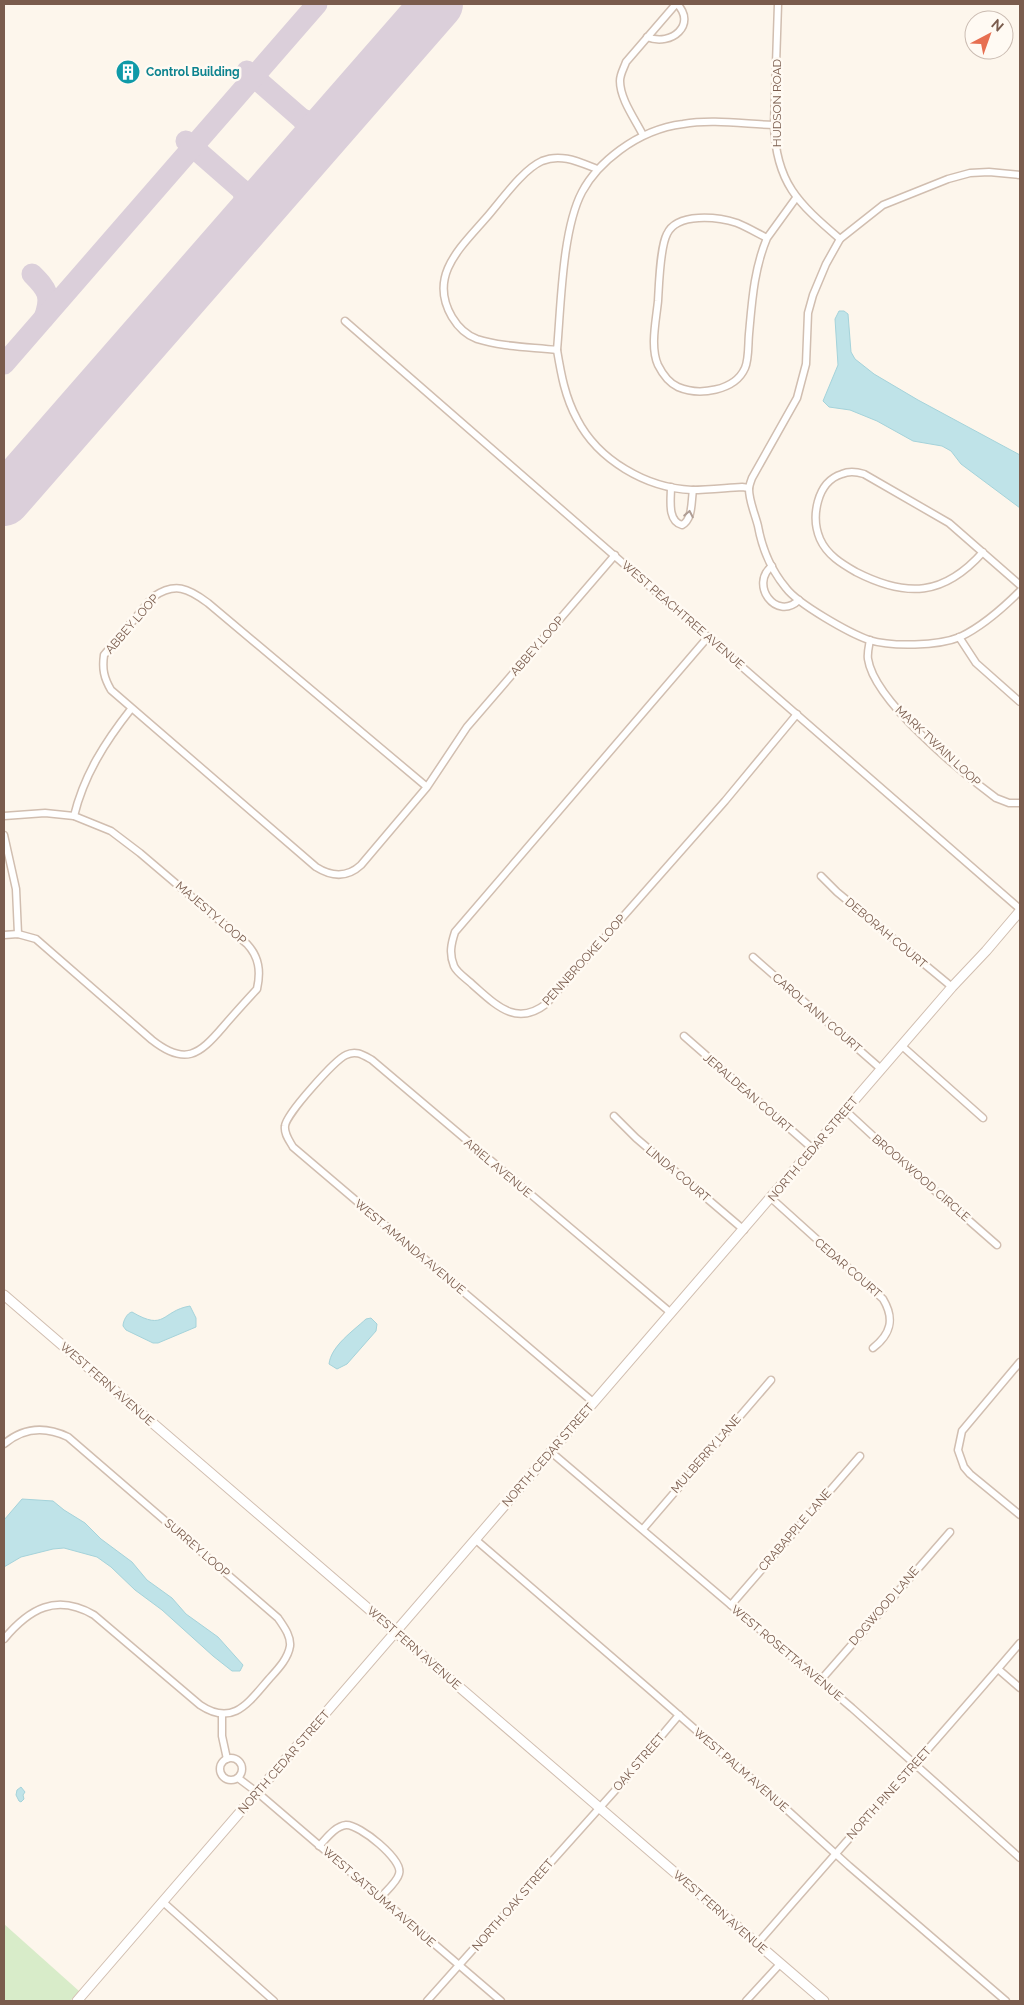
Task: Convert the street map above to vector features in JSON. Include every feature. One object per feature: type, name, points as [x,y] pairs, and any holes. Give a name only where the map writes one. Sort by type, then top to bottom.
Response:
[{"type":"street","points":[[643,135],[623,95],[620,81],[626,62],[647,38],[677,4],[681,7],[683,26],[676,35],[666,40],[656,41],[647,38]]},
{"type":"street","name":"HUDSON ROAD","points":[[778,4],[774,125],[779,164],[796,198],[840,239]]},
{"type":"street","points":[[749,488],[693,490],[671,487],[634,474],[619,465],[591,440],[577,420],[562,381],[557,350],[567,250],[573,216],[582,192],[597,169],[643,135],[659,129],[684,124],[714,122],[774,125]]},
{"type":"street","points":[[557,350],[476,339],[459,328],[446,307],[443,286],[447,267],[458,251],[527,172],[542,162],[559,158],[572,160],[597,169]]},
{"type":"street","points":[[1020,175],[989,172],[970,173],[948,178],[883,205],[840,239],[826,264],[810,304],[806,364],[797,398],[752,478],[749,488],[762,546],[786,589],[799,600],[843,627],[870,640],[917,644],[959,637],[1002,610],[1020,592]]},
{"type":"street","points":[[767,238],[736,223],[702,217],[688,218],[676,224],[667,233],[658,297],[654,352],[666,378],[678,386],[694,390],[720,389],[732,384],[745,367],[753,284],[760,255],[767,238],[796,198]]},
{"type":"street","name":"WEST PEACHTREE AVENUE","points":[[345,320],[1020,910]]},
{"type":"street","points":[[983,552],[970,567],[954,579],[928,588],[903,590],[884,586],[842,565],[831,555],[820,540],[815,519],[817,502],[828,483],[840,474],[854,472],[864,474],[949,523],[983,552],[1020,585]]},
{"type":"street","points":[[671,487],[672,519],[676,524],[682,525],[687,522],[690,516],[693,490]]},
{"type":"street","name":"ABBEY LOOP","points":[[427,787],[208,603],[185,589],[173,588],[163,590],[153,597],[104,655],[104,680],[111,690],[131,709],[326,874],[342,875],[356,869],[427,787],[467,726],[615,556]]},
{"type":"street","points":[[772,566],[764,575],[764,594],[772,604],[787,608],[799,600]]},
{"type":"street","name":"PENNBROOKE LOOP","points":[[708,637],[454,932],[451,945],[455,968],[499,1007],[514,1014],[522,1015],[535,1013],[546,1004],[712,815],[797,714]]},
{"type":"street","points":[[959,637],[976,663],[1020,702]]},
{"type":"street","name":"MARK TWAIN LOOP","points":[[870,640],[867,658],[872,674],[884,694],[904,717],[996,798],[1009,803],[1020,803]]},
{"type":"street","points":[[74,816],[83,785],[93,764],[103,746],[131,709]]},
{"type":"street","name":"MAJESTY LOOP","points":[[4,816],[45,813],[74,816],[111,831],[127,842],[247,944],[257,959],[259,969],[257,988],[206,1047],[186,1055],[174,1054],[152,1040],[36,940],[18,934],[4,935]]},
{"type":"street","points":[[4,835],[16,889],[18,934]]},
{"type":"street","name":"DEBORAH COURT","points":[[821,876],[837,892],[952,987]]},
{"type":"street","name":"NORTH CEDAR STREET","points":[[77,2001],[1020,910]]},
{"type":"street","name":"CAROL ANN COURT","points":[[753,957],[881,1069]]},
{"type":"street","name":"JERALDEAN COURT","points":[[684,1036],[813,1149]]},
{"type":"street","points":[[902,1046],[983,1118]]},
{"type":"street","name":"ARIEL AVENUE","points":[[322,1077],[345,1055],[353,1053],[362,1054],[372,1060],[671,1313]]},
{"type":"street","name":"WEST AMANDA AVENUE","points":[[322,1077],[288,1116],[285,1134],[293,1147],[593,1402]]},
{"type":"street","name":"BROOKWOOD CIRCLE","points":[[846,1111],[884,1147],[997,1245]]},
{"type":"street","name":"LINDA COURT","points":[[614,1116],[642,1143],[744,1230]]},
{"type":"street","name":"CEDAR COURT","points":[[771,1198],[883,1299],[890,1316],[890,1328],[885,1337],[873,1348]]},
{"type":"street","name":"WEST FERN AVENUE","points":[[4,1295],[824,2001]]},
{"type":"street","points":[[1020,1362],[962,1431],[958,1450],[964,1467],[970,1474],[1020,1515]]},
{"type":"street","name":"MULBERRY LANE","points":[[642,1529],[770,1380]]},
{"type":"street","name":"SURREY LOOP","points":[[4,1444],[12,1437],[25,1431],[40,1429],[55,1431],[68,1437],[278,1618],[288,1634],[290,1646],[284,1661],[248,1703],[235,1712],[222,1715]]},
{"type":"street","name":"WEST ROSETTA AVENUE","points":[[551,1452],[820,1681],[1020,1858]]},
{"type":"street","name":"CRABAPPLE LANE","points":[[731,1605],[860,1456]]},
{"type":"street","name":"DOGWOOD LANE","points":[[820,1681],[950,1532]]},
{"type":"street","name":"WEST PALM AVENUE","points":[[476,1540],[1006,2001]]},
{"type":"street","points":[[4,1639],[22,1619],[36,1610],[53,1605],[75,1607],[94,1615],[200,1705],[211,1712],[222,1715],[222,1736],[227,1758]]},
{"type":"street","name":"NORTH PINE STREET","points":[[757,1944],[916,1765],[1020,1643]]},
{"type":"street","points":[[998,1669],[1020,1688]]},
{"type":"street","name":"OAK STREET","points":[[599,1808],[679,1715]]},
{"type":"street","points":[[227,1758],[233,1758],[240,1763],[242,1770],[238,1778],[230,1781],[220,1775],[219,1767],[227,1758]]},
{"type":"street","points":[[238,1778],[258,1793]]},
{"type":"street","name":"WEST SATSUMA AVENUE","points":[[258,1793],[501,2001]]},
{"type":"street","name":"NORTH OAK STREET","points":[[427,2001],[599,1808]]},
{"type":"street","points":[[319,1846],[340,1826],[348,1825],[363,1831],[397,1861],[400,1872],[399,1876],[380,1898]]},
{"type":"street","points":[[163,1902],[274,2001]]},
{"type":"street","points":[[746,2001],[780,1964]]},
{"type":"green space","points":[[4,1924],[79,1991],[70,2001],[4,2001]]},
{"type":"water","points":[[839,311],[844,311],[848,314],[851,352],[855,359],[874,374],[918,400],[1020,455],[1020,508],[961,464],[951,451],[942,446],[913,441],[877,421],[850,410],[829,407],[823,401],[838,365],[835,319]]},
{"type":"water","points":[[190,1306],[196,1318],[196,1327],[158,1343],[153,1343],[126,1330],[123,1326],[128,1314],[132,1312],[143,1318],[158,1320]]},
{"type":"water","points":[[371,1318],[377,1324],[376,1331],[347,1364],[337,1369],[329,1364],[334,1351],[343,1339],[366,1319]]},
{"type":"water","points":[[22,1499],[53,1501],[85,1523],[101,1539],[132,1562],[147,1580],[172,1598],[186,1614],[218,1637],[243,1665],[240,1671],[232,1671],[213,1656],[162,1610],[135,1590],[111,1567],[97,1557],[64,1548],[53,1549],[21,1557],[4,1567],[4,1520]]},
{"type":"water","points":[[21,1787],[25,1792],[23,1795],[24,1799],[21,1802],[16,1795],[17,1790]]},
{"type":"taxiway","points":[[4,364],[317,4]]},
{"type":"taxiway","points":[[247,71],[302,119],[307,128],[308,136],[306,154]]},
{"type":"taxiway","points":[[302,119],[316,124],[336,120]]},
{"type":"taxiway","points":[[186,141],[242,190],[248,208],[247,222]]},
{"type":"taxiway","points":[[242,190],[250,194],[275,191]]},
{"type":"taxiway","points":[[32,274],[47,294],[48,304],[44,318]]},
{"type":"runway","points":[[4,500],[437,4]]},
{"type":"place","name":"Control Building","points":[[128,72]]}]
